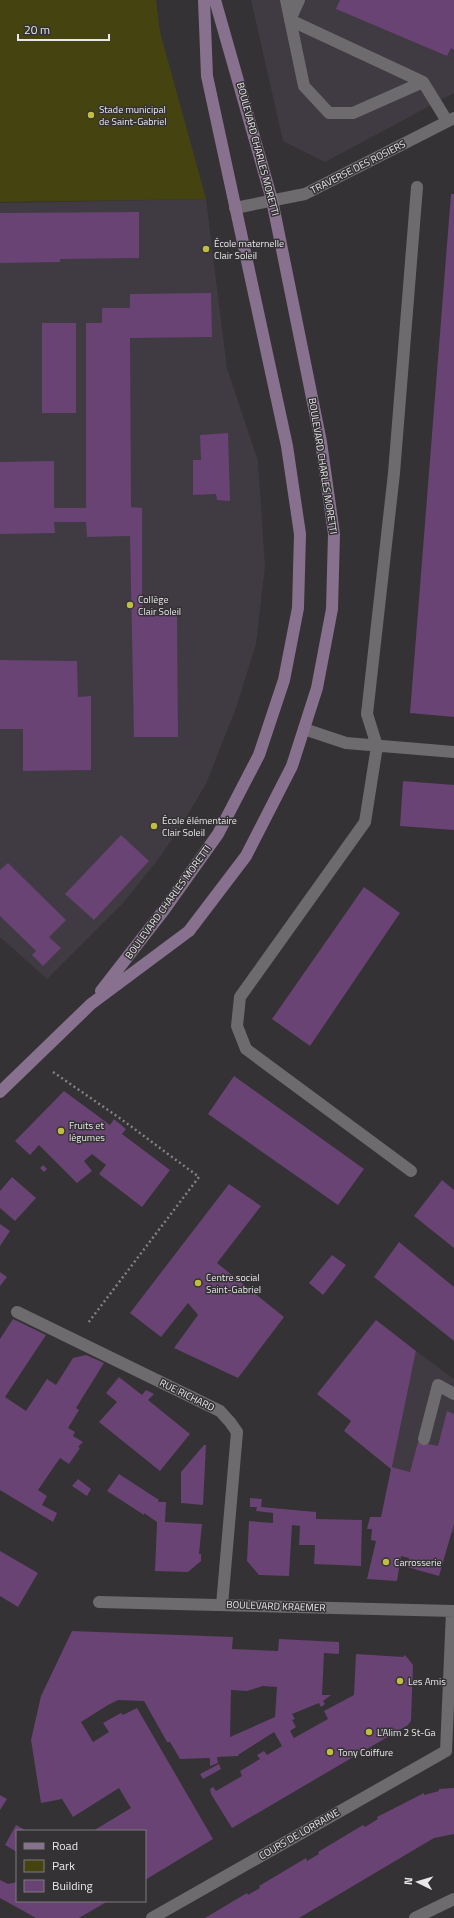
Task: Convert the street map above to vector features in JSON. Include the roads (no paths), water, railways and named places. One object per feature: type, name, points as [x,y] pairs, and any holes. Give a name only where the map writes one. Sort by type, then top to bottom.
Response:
[{"type":"street","name":"BOULEVARD CHARLES MORETTI","points":[[91,1004],[164,910],[218,834],[259,755],[284,680],[298,608],[300,534],[287,446],[207,76],[204,0]]},
{"type":"street","name":"BOULEVARD CHARLES MORETTI","points":[[0,1092],[91,1004],[189,931],[246,856],[292,766],[317,688],[332,609],[334,534],[315,411],[272,200],[215,0]]},
{"type":"street","points":[[286,0],[304,86],[329,113],[354,113],[423,82]]},
{"type":"street","points":[[290,20],[299,0]]},
{"type":"street","points":[[290,20],[423,82],[451,119]]},
{"type":"street","name":"TRAVERSE DES ROSIERS","points":[[235,208],[305,194],[451,119]]},
{"type":"street","points":[[411,1171],[246,1049],[237,1026],[240,997],[365,822],[377,746],[367,714],[394,473],[417,187]]},
{"type":"street","points":[[304,729],[346,744],[454,752]]},
{"type":"street","name":"RUE RICHARD","points":[[17,1312],[220,1411],[237,1432],[222,1605]]},
{"type":"street","points":[[424,1439],[438,1385],[454,1394]]},
{"type":"street","name":"BOULEVARD KRAEMER","points":[[99,1602],[453,1611]]},
{"type":"street","points":[[450,1751],[453,1611]]},
{"type":"street","name":"COURS DE LORRAINE","points":[[152,1918],[450,1751]]},
{"type":"street","points":[[415,1918],[454,1899]]},
{"type":"place","name":"Stade municipal de Saint-Gabriel","points":[[91,115]]},
{"type":"place","name":"École maternelle Clair Soleil","points":[[206,249]]},
{"type":"place","name":"Collège Clair Soleil","points":[[130,605]]},
{"type":"place","name":"École élémentaire Clair Soleil","points":[[154,826]]},
{"type":"place","name":"Fruits et légumes","points":[[61,1131]]},
{"type":"place","name":"Centre social Saint-Gabriel","points":[[198,1283]]},
{"type":"place","name":"Carrosserie","points":[[386,1562]]},
{"type":"place","name":"Les Amis","points":[[400,1681]]},
{"type":"place","name":"L'Alim 2 St-Ga","points":[[369,1732]]},
{"type":"place","name":"Tony Coiffure","points":[[330,1752]]}]
